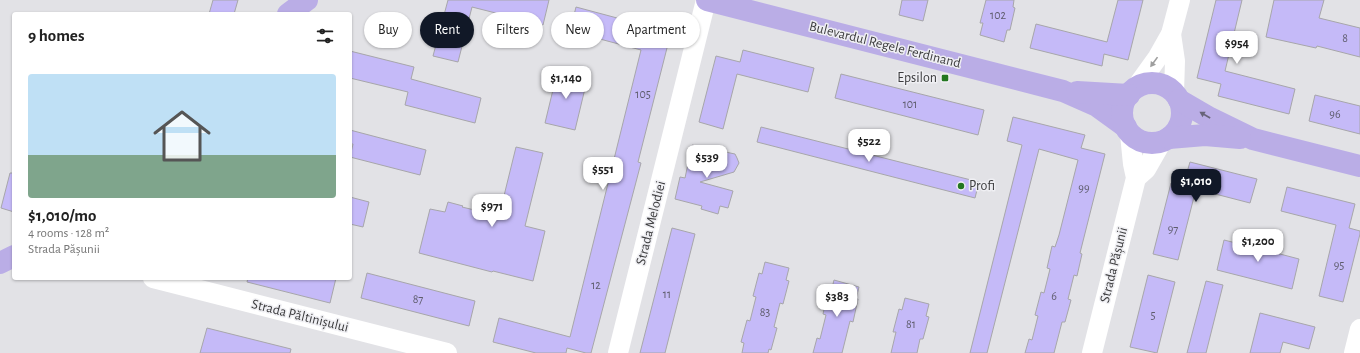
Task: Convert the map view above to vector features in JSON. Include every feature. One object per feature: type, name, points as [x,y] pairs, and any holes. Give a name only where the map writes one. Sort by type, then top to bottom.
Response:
[{"type":"main road","points":[[291,12],[307,0]]},
{"type":"main road","name":"Bulevardul Regele Ferdinand","points":[[707,0],[1064,91],[1097,106],[1128,130]]},
{"type":"main road","points":[[1253,139],[1210,118],[1159,84],[1143,85],[1132,92],[1124,102],[1122,110],[1123,119],[1128,130],[1137,139],[1145,142],[1154,143],[1166,139],[1205,135],[1253,139],[1360,166]]},
{"type":"main road","name":"Bulevardul Regele Ferdinand","points":[[1064,91],[1132,92]]},
{"type":"main road","points":[[1166,139],[1176,132],[1182,116],[1182,108],[1176,96]]},
{"type":"main road","points":[[0,263],[12,257]]},
{"type":"street","name":"Strada Melodiei","points":[[618,353],[707,0]]},
{"type":"street","points":[[1132,92],[1158,57],[1171,34],[1180,0]]},
{"type":"street","points":[[1171,34],[1176,96]]},
{"type":"street","name":"Strada Pășunii","points":[[1092,353],[1136,178],[1128,130]]},
{"type":"street","name":"Strada Pășunii","points":[[1136,178],[1146,168],[1166,139]]},
{"type":"street","name":"Strada Păltinișului","points":[[161,280],[447,353]]},
{"type":"street","points":[[1354,353],[1360,329]]},
{"type":"building","points":[[213,0],[238,0],[235,12],[210,12]]},
{"type":"building","points":[[448,0],[549,0],[543,25],[543,12],[492,12],[472,7],[471,12],[445,12]]},
{"type":"building","points":[[902,0],[928,0],[923,21],[899,15]]},
{"type":"building","points":[[986,0],[1014,0],[1013,7],[1015,8],[1010,30],[1007,30],[1004,42],[980,35],[983,23],[980,23]]},
{"type":"building","points":[[1118,0],[1143,0],[1128,60],[1104,54],[1102,66],[1030,48],[1036,24],[1107,42]]},
{"type":"building","points":[[1216,0],[1242,0],[1225,71],[1295,89],[1289,114],[1218,96],[1221,84],[1197,78]]},
{"type":"building","points":[[1274,0],[1324,0],[1319,18],[1360,28],[1360,57],[1317,46],[1316,48],[1266,37]]},
{"type":"building","points":[[576,7],[595,12],[575,12]]},
{"type":"building","points":[[604,14],[612,17],[612,42],[604,40]]},
{"type":"building","points":[[435,48],[462,48],[458,62],[433,56]]},
{"type":"building","points":[[634,48],[667,48],[638,162],[641,163],[591,353],[567,348],[566,353],[536,353],[493,342],[499,318],[570,337],[641,50]]},
{"type":"building","points":[[743,50],[814,68],[808,92],[737,74],[723,129],[699,122],[716,56],[740,62]]},
{"type":"building","points":[[352,52],[414,67],[411,79],[481,98],[475,123],[405,105],[408,92],[352,78]]},
{"type":"building","points":[[558,69],[588,76],[575,130],[545,123]]},
{"type":"building","points":[[841,74],[984,110],[978,135],[835,98]]},
{"type":"building","points":[[1315,95],[1360,106],[1360,134],[1309,121]]},
{"type":"building","points":[[1013,117],[1085,135],[1081,148],[1105,154],[1080,253],[1082,254],[1077,276],[1074,275],[1068,299],[1071,300],[1065,322],[1062,322],[1054,353],[1025,353],[1029,339],[1032,340],[1038,316],[1035,315],[1041,292],[1044,293],[1050,269],[1047,268],[1052,246],[1055,247],[1059,235],[1078,160],[1039,149],[987,353],[970,353],[1022,145],[1007,141]]},
{"type":"building","points":[[761,127],[979,182],[975,198],[757,142]]},
{"type":"building","points":[[352,131],[426,150],[420,175],[352,158]]},
{"type":"building","points":[[692,145],[735,154],[739,163],[734,172],[700,182],[733,191],[728,208],[720,206],[718,214],[701,209],[702,206],[675,199],[680,177],[685,178]]},
{"type":"building","points":[[516,147],[543,153],[525,226],[545,231],[533,281],[419,253],[430,209],[445,212],[448,202],[499,216]]},
{"type":"building","points":[[1190,162],[1257,179],[1250,203],[1196,189],[1178,260],[1153,254],[1171,183],[1183,186]]},
{"type":"building","points":[[10,173],[12,173],[12,211],[1,208]]},
{"type":"building","points":[[1287,187],[1355,204],[1349,228],[1360,231],[1360,234],[1343,302],[1319,296],[1336,225],[1281,211]]},
{"type":"building","points":[[352,198],[369,202],[363,227],[352,224]]},
{"type":"building","points":[[672,228],[695,234],[665,353],[640,353]]},
{"type":"building","points":[[1247,235],[1264,239],[1261,249],[1299,259],[1292,289],[1217,270],[1224,240],[1244,245]]},
{"type":"building","points":[[765,262],[789,268],[786,280],[789,281],[783,304],[780,303],[774,327],[777,328],[771,350],[769,349],[768,353],[742,353],[744,343],[741,342],[747,320],[750,321],[756,297],[753,296],[759,273],[762,274]]},
{"type":"building","points":[[367,273],[475,301],[469,326],[361,298]]},
{"type":"building","points":[[1148,275],[1175,282],[1157,353],[1130,347]]},
{"type":"building","points":[[248,280],[336,280],[330,303],[247,282]]},
{"type":"building","points":[[834,280],[859,287],[853,322],[850,321],[842,353],[813,353],[817,338],[820,339],[826,315],[823,314],[828,292],[831,292]]},
{"type":"building","points":[[1206,281],[1223,285],[1206,353],[1187,353]]},
{"type":"building","points":[[905,298],[929,304],[926,316],[929,317],[923,339],[920,339],[917,353],[891,353],[896,332],[893,332],[899,309],[902,310]]},
{"type":"building","points":[[1260,313],[1315,327],[1309,349],[1283,342],[1280,353],[1250,353]]},
{"type":"building","points":[[207,328],[291,349],[290,353],[200,353]]},
{"type":"place","name":"Epsilon","points":[[945,78]]},
{"type":"place","name":"Profi","points":[[961,186]]}]
